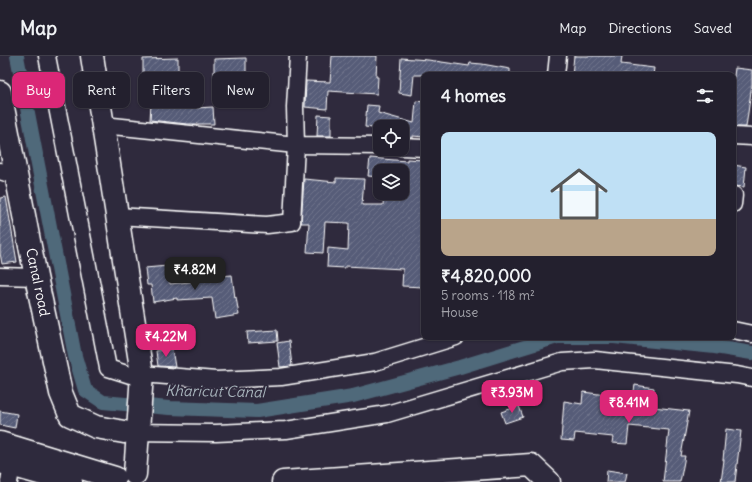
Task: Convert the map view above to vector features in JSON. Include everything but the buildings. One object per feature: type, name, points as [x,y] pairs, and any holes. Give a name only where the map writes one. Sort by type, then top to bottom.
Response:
[{"type":"street","points":[[47,56],[108,368],[135,381],[216,380],[281,377],[374,362],[446,340]]},
{"type":"street","points":[[81,56],[135,381]]},
{"type":"street","points":[[0,443],[125,478],[135,381],[117,216],[92,56]]},
{"type":"street","points":[[117,216],[267,225],[292,222],[296,145],[295,107],[298,56]]},
{"type":"street","points":[[556,72],[558,56]]},
{"type":"street","name":"Canal road","points":[[0,92],[8,174],[36,277],[61,393],[70,415],[96,427],[131,428]]},
{"type":"street","points":[[102,125],[296,145],[373,146]]},
{"type":"street","points":[[736,136],[752,138]]},
{"type":"street","points":[[409,147],[421,148]]},
{"type":"street","points":[[0,276],[36,277]]},
{"type":"street","points":[[736,331],[752,334]]},
{"type":"street","points":[[131,428],[216,433],[286,430],[387,414],[562,362],[595,360],[738,375],[752,378]]},
{"type":"street","points":[[283,482],[531,465],[549,482]]},
{"type":"street","points":[[7,470],[65,481]]},
{"type":"waterway","name":"Kharicut Canal","points":[[17,56],[75,356],[85,390],[103,402],[169,408],[257,411],[353,396],[460,367],[547,340]]},
{"type":"waterway","name":"Kharicut Canal","points":[[644,340],[715,347],[752,353]]}]
